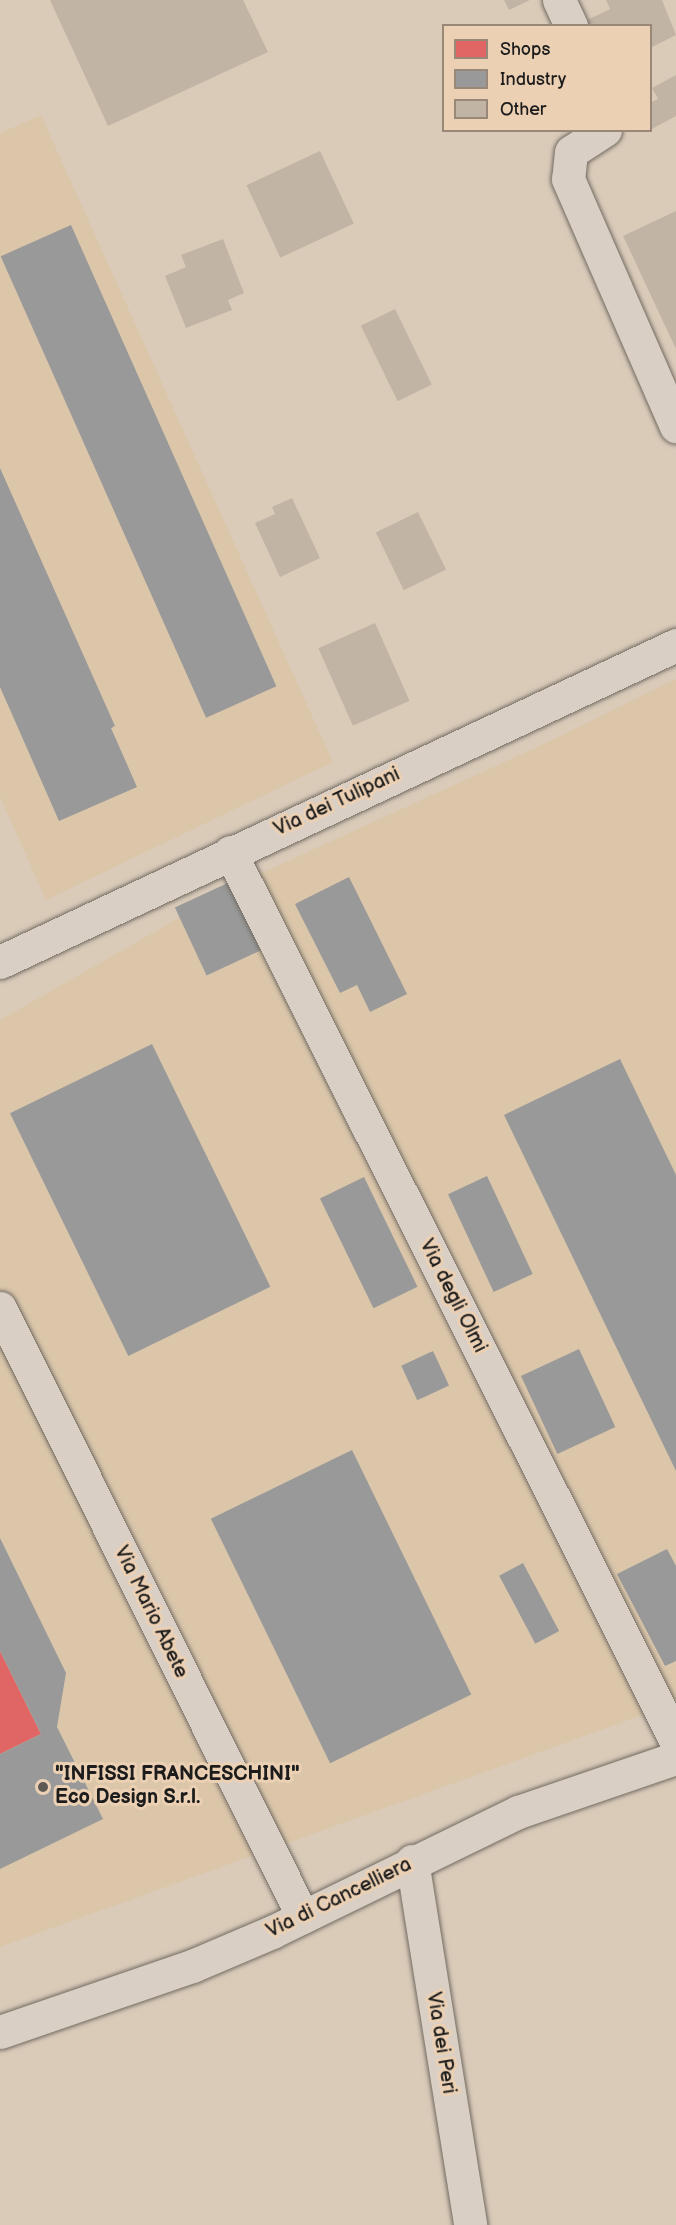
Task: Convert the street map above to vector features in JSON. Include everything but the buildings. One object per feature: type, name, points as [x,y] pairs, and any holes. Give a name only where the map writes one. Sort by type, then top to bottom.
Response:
[{"type":"street","points":[[559,0],[570,24]]},
{"type":"street","points":[[602,132],[571,152],[568,179],[676,426]]},
{"type":"street","name":"Via dei Tulipani","points":[[0,962],[230,852],[676,645]]},
{"type":"street","name":"Via degli Olmi","points":[[230,852],[676,1741]]},
{"type":"street","name":"Via Mario Abete","points":[[0,1308],[303,1917]]},
{"type":"street","name":"Via di Cancelliera","points":[[0,2032],[162,1978],[303,1917],[412,1861],[551,1799],[676,1758]]},
{"type":"street","name":"Via dei Peri","points":[[412,1861],[470,2225]]},
{"type":"shaded area","points":[[41,115],[333,762],[46,900],[0,797],[0,133]]},
{"type":"shaded area","points":[[676,679],[676,1703],[0,1947],[0,1020],[240,883],[548,742]]},
{"type":"place","name":"\"INFISSI FRANCESCHINI\" Eco Design S.r.l.","points":[[43,1787]]}]
